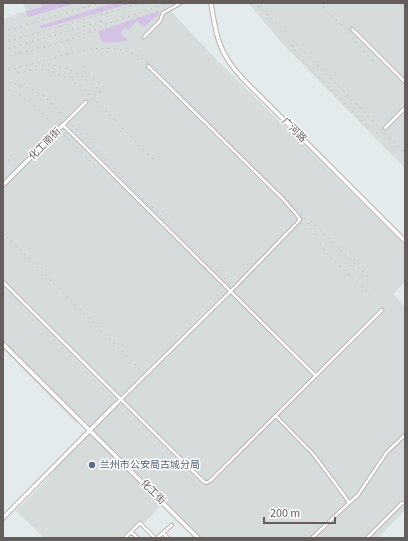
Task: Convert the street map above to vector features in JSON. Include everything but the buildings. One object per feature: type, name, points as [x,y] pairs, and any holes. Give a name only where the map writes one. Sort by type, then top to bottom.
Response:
[{"type":"street","points":[[144,37],[160,21],[163,13],[181,3]]},
{"type":"street","name":"广河路","points":[[211,3],[218,42],[230,65],[405,241]]},
{"type":"street","points":[[352,28],[405,82]]},
{"type":"street","points":[[3,518],[231,291],[297,224],[300,218],[282,198],[148,66]]},
{"type":"street","name":"化工南街","points":[[3,186],[86,102]]},
{"type":"street","points":[[385,128],[405,108]]},
{"type":"street","points":[[63,126],[143,206],[168,228],[316,376]]},
{"type":"street","points":[[3,282],[206,483],[210,481],[382,310]]},
{"type":"street","name":"化工街","points":[[3,344],[198,538]]},
{"type":"street","points":[[276,416],[314,455],[344,495],[348,503]]},
{"type":"street","points":[[312,538],[358,495],[387,452],[405,435]]},
{"type":"street","points":[[367,538],[402,504],[405,503]]},
{"type":"street","points":[[125,538],[140,523],[156,538],[172,525]]},
{"type":"street","points":[[131,532],[138,538]]},
{"type":"street","points":[[163,533],[168,538]]},
{"type":"shaded area","points":[[23,3],[179,3],[167,7],[214,57],[405,245],[405,282],[393,294],[405,307],[405,510],[378,538],[199,538],[163,503],[143,524],[139,521],[124,536],[126,538],[44,538],[16,511],[37,490],[90,430],[121,460],[82,418],[76,423],[3,349],[3,19],[26,11]]},
{"type":"shaded area","points":[[41,3],[76,3],[29,17],[26,11],[42,7]]},
{"type":"shaded area","points":[[113,3],[132,3],[41,29],[40,26]]},
{"type":"shaded area","points":[[248,3],[405,3],[405,168],[283,44]]},
{"type":"shaded area","points":[[159,11],[158,15],[144,27],[137,21],[128,30],[125,28],[120,33],[128,40],[112,43],[102,42],[98,31]]},
{"type":"railway","points":[[3,32],[99,3]]},
{"type":"railway","points":[[3,43],[141,3]]},
{"type":"railway","points":[[3,57],[46,47],[86,34],[104,25],[167,3]]},
{"type":"railway","points":[[253,3],[262,9],[405,153]]},
{"type":"railway","points":[[319,3],[344,27],[375,63]]},
{"type":"railway","points":[[3,50],[106,20]]},
{"type":"railway","points":[[288,41],[307,65],[368,127]]},
{"type":"railway","points":[[3,72],[80,51],[100,48],[125,51],[150,63],[301,213],[327,254],[374,298]]},
{"type":"railway","points":[[42,65],[50,65],[74,72],[95,86],[101,92]]},
{"type":"railway","points":[[18,72],[39,69],[49,70],[69,79],[85,90],[153,159]]},
{"type":"railway","points":[[84,71],[106,88]]},
{"type":"railway","points":[[3,83],[25,87],[45,97],[147,202],[230,284]]},
{"type":"railway","points":[[3,88],[13,91],[33,104],[94,165]]},
{"type":"railway","points":[[3,157],[13,162]]},
{"type":"railway","points":[[311,221],[371,280]]},
{"type":"railway","points":[[3,233],[142,371]]},
{"type":"place","name":"兰州市公安局古城分局","points":[[92,465]]}]
